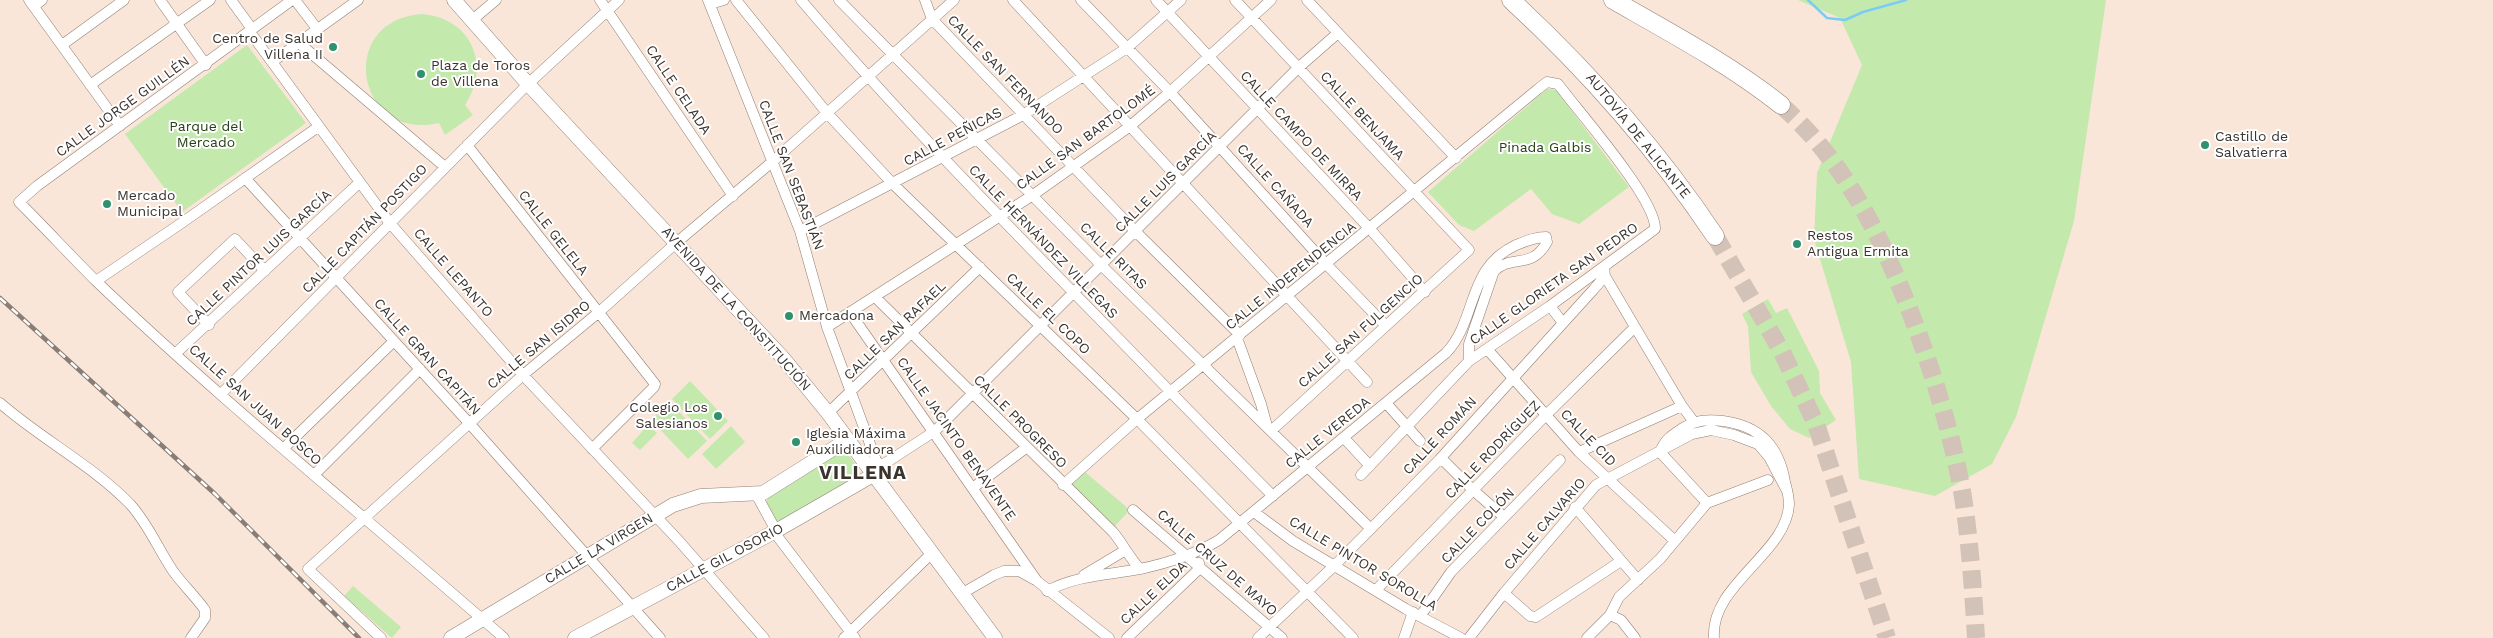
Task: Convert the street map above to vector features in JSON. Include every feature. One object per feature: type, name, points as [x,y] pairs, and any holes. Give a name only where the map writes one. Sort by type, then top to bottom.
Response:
[{"type":"highway","name":"AUTOVÍA DE ALICANTE","points":[[1511,0],[1583,68],[1624,115],[1679,184],[1715,236]]},
{"type":"highway","points":[[1613,0],[1699,48],[1760,88],[1781,105]]},
{"type":"street","points":[[62,45],[124,0]]},
{"type":"street","points":[[160,0],[206,65]]},
{"type":"street","points":[[90,85],[210,0]]},
{"type":"street","name":"CALLE LEPANTO","points":[[231,0],[318,127],[389,222],[524,375],[656,516],[764,638]]},
{"type":"street","points":[[294,0],[318,30]]},
{"type":"street","name":"CALLE JORGE GUILLÉN","points":[[19,202],[294,0]]},
{"type":"street","points":[[272,62],[358,0]]},
{"type":"street","name":"AVENIDA DE LA CONSTITUCIÓN","points":[[454,0],[528,84],[782,358],[828,413],[847,440],[875,469],[931,554],[995,638]]},
{"type":"street","points":[[465,0],[505,57]]},
{"type":"street","points":[[477,16],[496,0]]},
{"type":"street","name":"CALLE CELADA","points":[[600,0],[733,196]]},
{"type":"street","name":"CALLE CAPITÁN POSTIGO","points":[[222,393],[337,278],[389,222],[528,84],[619,0]]},
{"type":"street","points":[[709,2],[724,0]]},
{"type":"street","name":"CALLE EL COPO","points":[[736,0],[826,113],[893,184],[1137,419],[1354,638]]},
{"type":"street","name":"CALLE HERNÁNDEZ VILLEGAS","points":[[801,0],[867,78],[942,158],[1170,393],[1273,496]]},
{"type":"street","name":"CALLE RITAS","points":[[839,0],[1102,266],[1371,529]]},
{"type":"street","name":"CALLE SAN FERNANDO","points":[[925,0],[932,19],[1238,336],[1269,428]]},
{"type":"street","name":"CALLE SAN ISIDRO","points":[[381,638],[308,569],[469,423],[772,162],[954,0]]},
{"type":"street","points":[[1014,0],[1084,78],[1367,382]]},
{"type":"street","name":"CALLE CAÑADA","points":[[1081,0],[1170,92],[1327,265],[1386,326]]},
{"type":"street","name":"CALLE CAMPO DE MIRRA","points":[[1156,0],[1370,230],[1425,292]]},
{"type":"street","name":"CALLE PEÑICAS","points":[[800,231],[1024,115],[1084,78],[1126,48],[1181,0]]},
{"type":"street","name":"CALLE BENJAMA","points":[[1235,0],[1469,250]]},
{"type":"street","name":"CALLE SAN BARTOLOMÉ","points":[[827,327],[851,314],[955,244],[1033,195],[1129,126],[1170,92],[1271,0]]},
{"type":"street","points":[[1307,0],[1456,158]]},
{"type":"street","points":[[35,2],[62,45],[120,126]]},
{"type":"street","name":"CALLE SAN SEBASTIÁN","points":[[709,2],[800,231],[827,327],[875,469]]},
{"type":"street","name":"CALLE LUIS GARCÍA","points":[[875,469],[935,431],[1298,68],[1338,33]]},
{"type":"street","points":[[299,43],[444,168]]},
{"type":"street","name":"CALLE INDEPENDENCIA","points":[[1063,485],[1137,419],[1370,230],[1547,82],[1558,84],[1646,198],[1656,221],[1655,229]]},
{"type":"street","points":[[96,280],[318,127]]},
{"type":"street","name":"CALLE GELELA","points":[[467,145],[655,384],[592,449]]},
{"type":"street","name":"CALLE GRAN CAPITÁN","points":[[246,178],[469,423],[631,608],[660,638]]},
{"type":"street","name":"CALLE PINTOR LUIS GARCÍA","points":[[176,353],[360,183]]},
{"type":"street","name":"CALLE SAN JUAN BOSCO","points":[[19,202],[96,280],[176,353],[363,519],[504,638]]},
{"type":"street","name":"CALLE GLORIETA SAN PEDRO","points":[[1361,475],[1469,361],[1604,271],[1655,229]]},
{"type":"street","points":[[1469,361],[1453,346],[1490,269],[1496,257],[1514,246],[1536,237],[1546,237],[1547,242],[1541,254],[1526,260],[1500,264],[1490,269],[1469,344],[1469,361]]},
{"type":"street","points":[[208,325],[178,292],[235,239],[265,271]]},
{"type":"street","name":"CALLE SAN FULGENCIO","points":[[1269,428],[1348,361],[1469,250]]},
{"type":"street","name":"CALLE SAN RAFAEL","points":[[828,413],[980,268]]},
{"type":"street","points":[[1604,271],[1633,329],[1694,422],[1715,420],[1735,422],[1751,428],[1767,439],[1783,467],[1789,503],[1787,517],[1778,533],[1723,605],[1715,623],[1714,638]]},
{"type":"street","name":"CALLE ROMÁN","points":[[1258,638],[1335,565],[1441,458],[1563,323],[1604,271]]},
{"type":"street","name":"CALLE PROGRESO","points":[[875,297],[1063,485],[1113,532],[1121,542],[1124,551],[1140,569]]},
{"type":"street","points":[[1550,306],[1563,323]]},
{"type":"street","name":"CALLE JACINTO BENAVENTE","points":[[851,314],[935,431],[1037,581]]},
{"type":"street","name":"CALLE RODRÍGUEZ","points":[[1376,590],[1547,414],[1633,329]]},
{"type":"street","points":[[284,448],[394,341]]},
{"type":"street","name":"CALLE VEREDA","points":[[1200,568],[1201,559],[1219,540],[1453,346]]},
{"type":"street","name":"CALLE CID","points":[[1487,349],[1514,376],[1580,452],[1675,541]]},
{"type":"street","points":[[314,475],[420,369]]},
{"type":"street","points":[[0,403],[128,503],[155,538],[173,571],[205,610],[205,618],[191,638]]},
{"type":"street","points":[[1386,403],[1420,441]]},
{"type":"street","points":[[1580,452],[1682,406]]},
{"type":"street","name":"CALLE CALVARIO","points":[[1660,452],[1669,437],[1694,422]]},
{"type":"street","name":"CALLE CALVARIO","points":[[1469,638],[1575,507],[1596,485],[1692,434],[1711,430],[1734,435],[1758,444],[1769,457],[1787,491]]},
{"type":"street","points":[[1344,438],[1370,466]]},
{"type":"street","points":[[847,440],[769,490],[756,494],[773,525],[774,532],[850,636],[931,554]]},
{"type":"street","points":[[974,487],[1027,447]]},
{"type":"street","points":[[1660,452],[1707,503]]},
{"type":"street","points":[[1441,458],[1504,518]]},
{"type":"street","name":"CALLE COLÓN","points":[[1404,638],[1417,614],[1451,572],[1560,460]]},
{"type":"street","name":"CALLE GIL OSORIO","points":[[575,638],[774,532],[875,469]]},
{"type":"street","points":[[1593,636],[1610,615],[1619,597],[1675,541],[1707,503],[1768,480]]},
{"type":"street","name":"CALLE LA VIRGEN","points":[[451,638],[673,504],[694,497],[756,494]]},
{"type":"street","points":[[1575,507],[1638,580]]},
{"type":"street","name":"CALLE CRUZ DE MAYO","points":[[1133,510],[1282,638]]},
{"type":"street","name":"CALLE PINTOR SOROLLA","points":[[1254,512],[1293,541],[1461,638]]},
{"type":"street","name":"CALLE VEREDA","points":[[1079,578],[1140,569],[1187,557],[1219,540]]},
{"type":"street","points":[[1047,591],[1064,582],[1079,578],[1124,551]]},
{"type":"street","points":[[1504,593],[1530,616],[1536,617],[1621,561]]},
{"type":"street","name":"CALLE ELDA","points":[[1127,638],[1200,568]]},
{"type":"street","points":[[961,594],[1004,571],[1019,571],[1037,581],[1047,591],[1109,638]]},
{"type":"street","points":[[1610,615],[1621,620],[1635,638]]},
{"type":"green space","points":[[1798,0],[2106,0],[2074,221],[2016,417],[1992,464],[1935,496],[1859,479],[1851,362],[1814,239],[1817,173],[1862,65],[1840,18]]},
{"type":"green space","name":"Plaza de Toros de Villena","points":[[422,14],[439,17],[453,24],[464,34],[472,46],[476,60],[477,74],[473,90],[465,105],[473,115],[445,135],[439,123],[411,124],[389,115],[374,98],[367,78],[367,56],[376,36],[394,21]]},
{"type":"green space","name":"Parque del Mercado","points":[[247,45],[306,123],[182,212],[125,134]]},
{"type":"green space","name":"Pinada Galbis","points":[[1547,89],[1556,90],[1629,187],[1579,224],[1552,214],[1531,189],[1474,231],[1459,225],[1428,192]]},
{"type":"green space","points":[[1768,299],[1776,313],[1787,308],[1819,371],[1820,393],[1836,420],[1809,438],[1790,429],[1771,406],[1751,372],[1748,326],[1742,314]]},
{"type":"green space","points":[[690,381],[728,421],[710,439],[672,399]]},
{"type":"green space","points":[[670,402],[707,441],[688,459],[651,420]]},
{"type":"green space","points":[[648,425],[657,433],[640,450],[632,443]]},
{"type":"green space","points":[[731,426],[745,442],[716,469],[702,454]]},
{"type":"green space","points":[[835,454],[849,456],[852,459],[857,471],[855,482],[780,521],[775,521],[765,507],[768,497]]},
{"type":"green space","points":[[1085,472],[1130,510],[1114,527],[1068,484]]},
{"type":"green space","points":[[353,586],[401,627],[392,638],[344,596]]},
{"type":"waterway","points":[[1808,0],[1827,18],[1845,20],[1863,12],[1906,0]]},
{"type":"tunnel","points":[[1781,105],[1805,128],[1827,154],[1863,208],[1892,268],[1917,330],[1943,409],[1962,491],[1969,546],[1976,638]]},
{"type":"tunnel","points":[[1715,236],[1782,352],[1816,424],[1887,638]]},
{"type":"railway","points":[[0,298],[215,494],[359,638]]},
{"type":"place","name":"Centro de Salud Villena II","points":[[333,47]]},
{"type":"place","name":"Plaza de Toros de Villena","points":[[421,74]]},
{"type":"place","name":"Castillo de Salvatierra","points":[[2205,145]]},
{"type":"place","name":"Mercado Municipal","points":[[107,204]]},
{"type":"place","name":"Restos Antigua Ermita","points":[[1797,244]]},
{"type":"place","name":"Mercadona","points":[[789,316]]},
{"type":"place","name":"Colegio Los Salesianos","points":[[718,416]]},
{"type":"place","name":"Iglesia Máxima Auxilidiadora","points":[[796,442]]},
{"type":"district","name":"VILLENA","points":[[863,473]]}]
